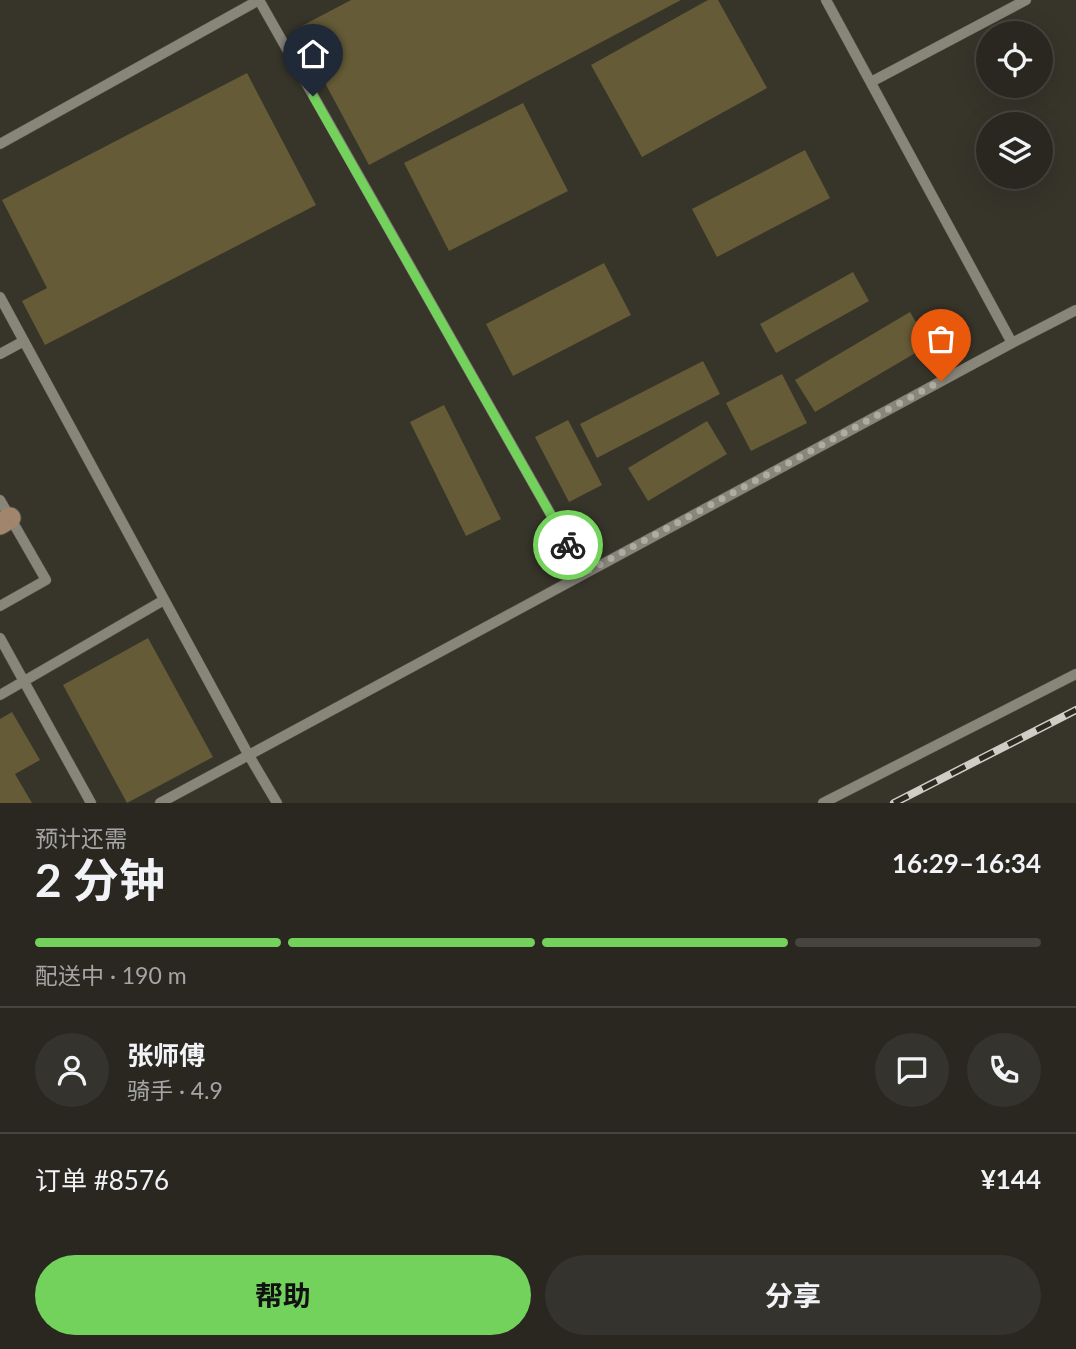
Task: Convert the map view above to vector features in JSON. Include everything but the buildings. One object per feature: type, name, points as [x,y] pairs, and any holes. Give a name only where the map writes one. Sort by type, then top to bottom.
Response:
[{"type":"lane","points":[[0,144],[259,0],[584,573]]},
{"type":"lane","points":[[826,0],[1012,343]]},
{"type":"lane","points":[[871,82],[1026,0]]},
{"type":"lane","points":[[0,297],[247,754],[277,803]]},
{"type":"lane","points":[[160,803],[1076,310]]},
{"type":"lane","points":[[0,354],[24,341]]},
{"type":"lane","points":[[0,606],[46,580],[3,514]]},
{"type":"lane","points":[[0,695],[164,600]]},
{"type":"lane","points":[[0,638],[91,803]]},
{"type":"lane","points":[[823,803],[1076,674]]},
{"type":"railway","points":[[894,803],[1076,710]]},
{"type":"way so far","points":[[568,545],[584,573],[941,381]]},
{"type":"route","points":[[313,96],[568,545]]}]
